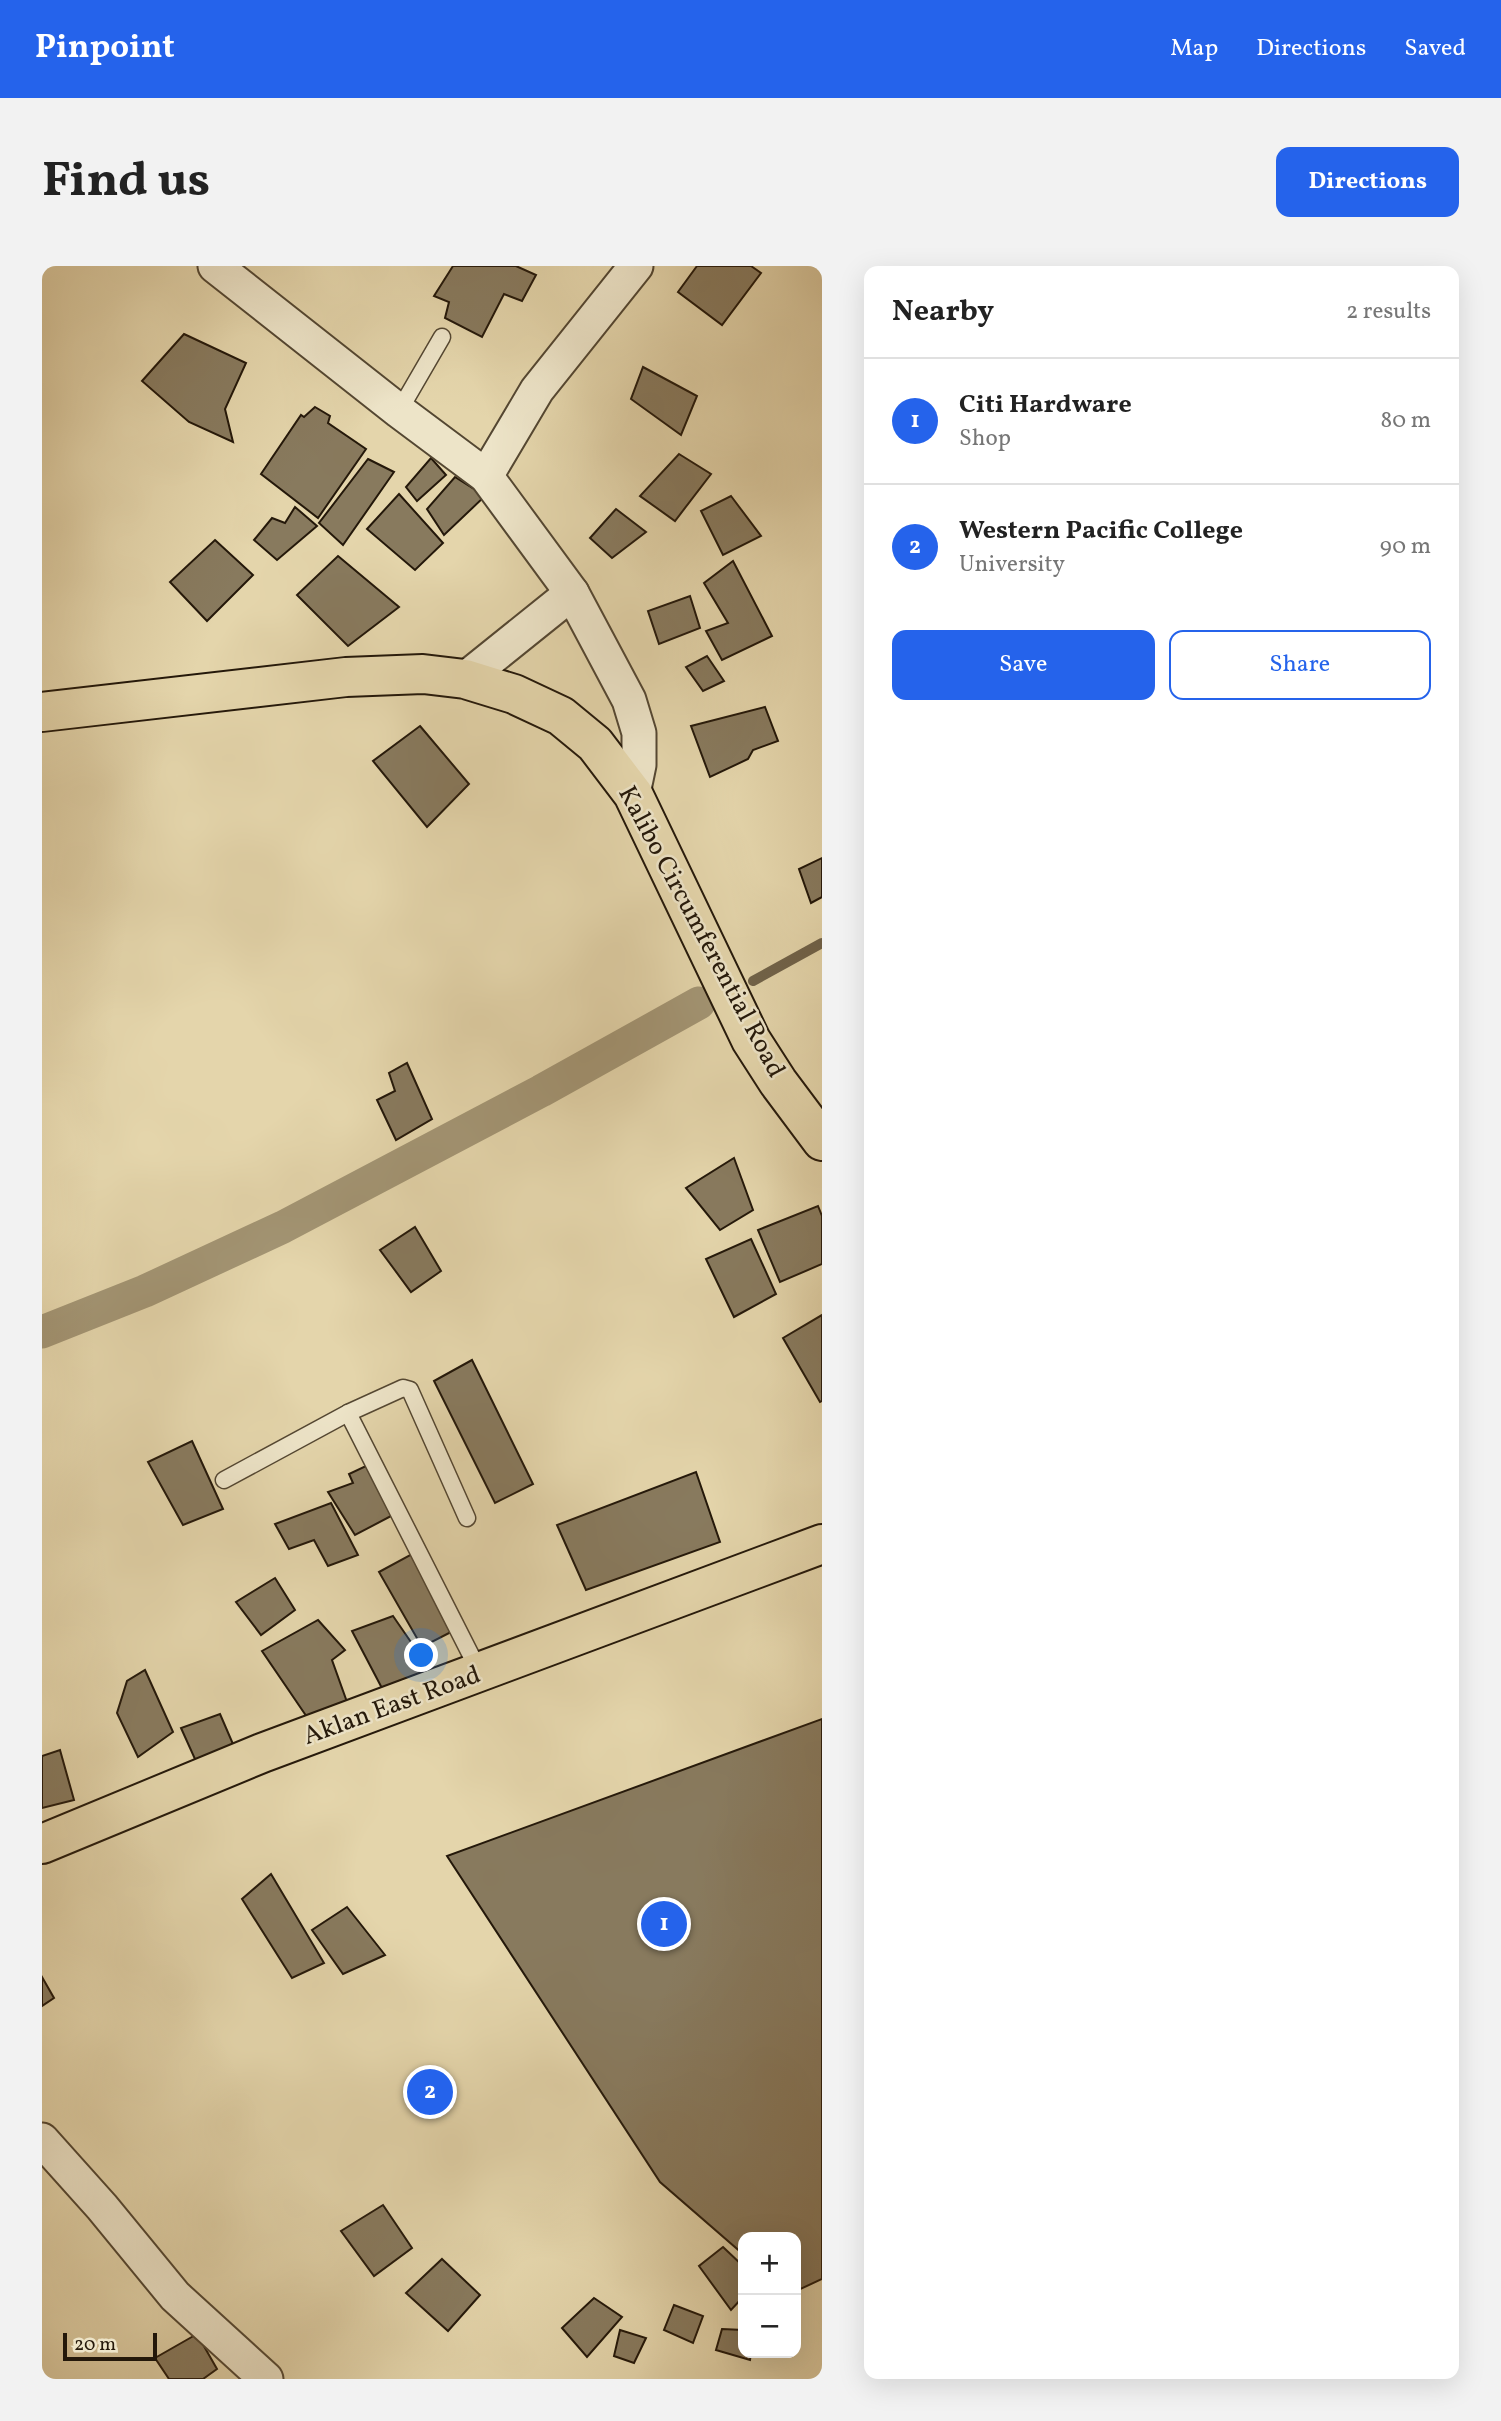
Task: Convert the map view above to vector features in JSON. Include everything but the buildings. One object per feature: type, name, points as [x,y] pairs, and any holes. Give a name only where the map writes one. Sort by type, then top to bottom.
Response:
[{"type":"main road","name":"Kalibo Circumferential Road","points":[[42,712],[346,677],[423,674],[465,679],[514,694],[561,716],[595,744],[633,794],[751,1040],[822,1142]]},
{"type":"main road","name":"Aklan East Road","points":[[42,1844],[262,1754],[822,1544]]},
{"type":"street","points":[[215,266],[486,476],[572,593],[628,700],[639,733],[639,765],[633,794]]},
{"type":"street","points":[[486,476],[537,390],[636,266]]},
{"type":"street","points":[[465,679],[572,593]]},
{"type":"street","points":[[42,2140],[102,2207],[175,2296],[266,2379]]},
{"type":"lane","points":[[399,411],[442,337]]},
{"type":"lane","points":[[224,1480],[348,1413],[403,1388],[410,1390],[467,1518]]},
{"type":"lane","points":[[348,1413],[481,1674]]},
{"type":"waterway","points":[[753,981],[822,943]]},
{"type":"waterway","points":[[42,1332],[145,1291],[283,1227],[541,1091],[699,1003]]},
{"type":"place","name":"Citi Hardware","points":[[664,1924]]},
{"type":"place","name":"Western Pacific College","points":[[430,2092]]}]
